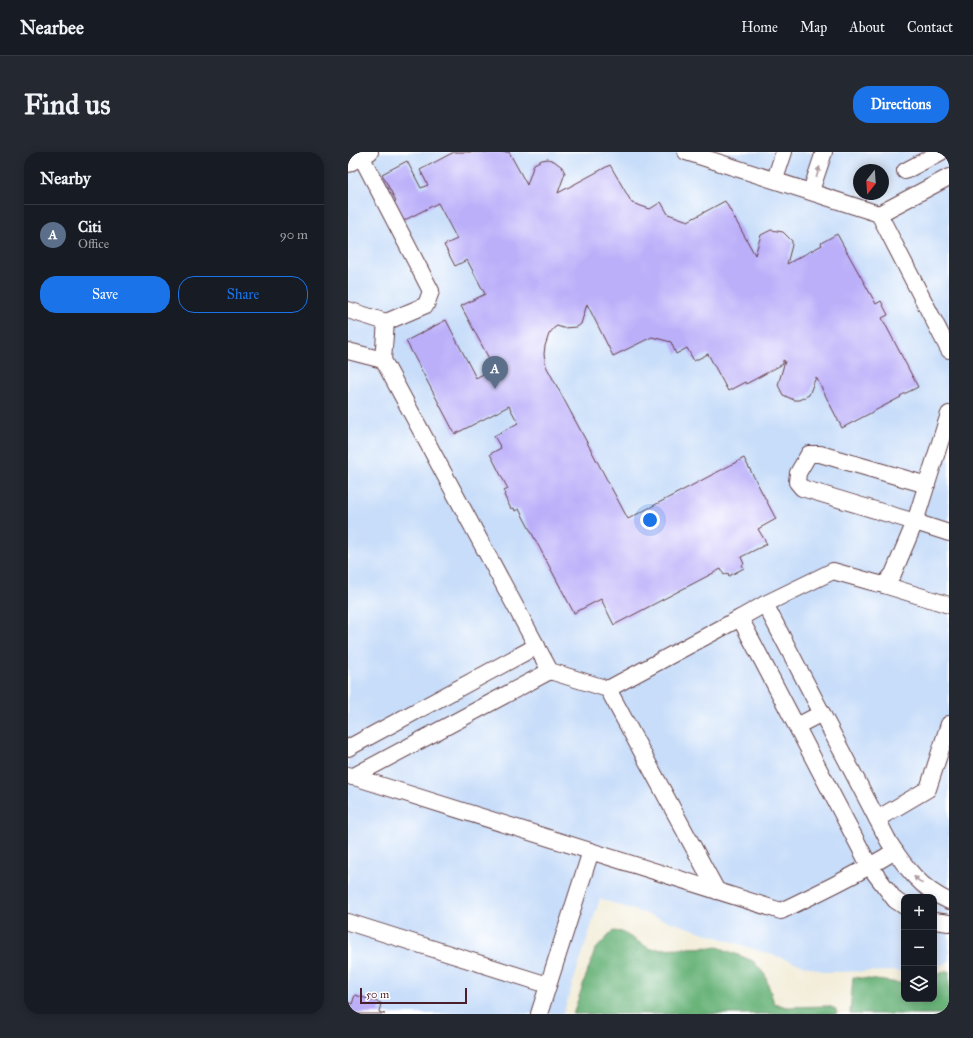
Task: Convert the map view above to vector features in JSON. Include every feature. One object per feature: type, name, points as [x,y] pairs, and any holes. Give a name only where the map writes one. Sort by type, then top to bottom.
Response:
[{"type":"lane","points":[[686,152],[775,179],[879,214],[949,350]]},
{"type":"lane","points":[[775,179],[784,152]]},
{"type":"lane","points":[[811,191],[824,152]]},
{"type":"lane","points":[[905,171],[941,152]]},
{"type":"lane","points":[[348,310],[386,322],[426,305],[430,291],[360,157]]},
{"type":"lane","points":[[879,214],[949,177]]},
{"type":"lane","points":[[386,322],[382,360],[550,671]]},
{"type":"lane","points":[[348,351],[382,360]]},
{"type":"lane","points":[[884,584],[893,574],[916,522],[949,414]]},
{"type":"lane","points":[[927,485],[820,454],[809,454],[798,473],[797,482],[802,488],[949,533]]},
{"type":"lane","points":[[608,689],[765,604],[833,570],[872,582],[884,584],[949,606]]},
{"type":"lane","points":[[765,604],[895,851],[913,876],[930,890],[949,902]]},
{"type":"lane","points":[[740,618],[870,867],[895,900],[901,904]]},
{"type":"lane","points":[[348,748],[537,646]]},
{"type":"lane","points":[[350,776],[550,671],[608,689],[717,891]]},
{"type":"lane","points":[[797,726],[822,713]]},
{"type":"lane","points":[[877,819],[928,790],[949,724]]},
{"type":"lane","points":[[350,776],[781,911],[870,867],[895,851]]},
{"type":"lane","points":[[539,1014],[591,851]]},
{"type":"lane","points":[[937,921],[949,923]]},
{"type":"lane","points":[[348,922],[548,985]]},
{"type":"shaded area","points":[[348,152],[949,152],[949,962],[937,966],[937,894],[901,894],[901,971],[825,972],[600,899],[563,1014],[348,1014]]},
{"type":"green space","points":[[613,931],[622,932],[650,949],[718,947],[753,961],[765,975],[774,1003],[786,1007],[828,1006],[834,1008],[837,1012],[836,1014],[573,1014],[595,950]]},
{"type":"green space","points":[[949,971],[949,1014],[850,1014],[853,977],[901,983],[901,1002],[937,1002],[937,974]]},
{"type":"building","points":[[454,152],[509,152],[527,185],[534,164],[548,159],[554,161],[562,167],[565,173],[558,193],[610,165],[632,203],[650,209],[661,202],[668,214],[688,221],[725,201],[755,255],[761,235],[771,230],[783,232],[792,241],[787,264],[822,245],[821,243],[837,234],[876,304],[881,301],[888,315],[882,318],[918,387],[842,428],[816,377],[809,395],[799,400],[794,400],[783,395],[778,385],[785,361],[783,360],[783,364],[746,384],[745,382],[728,391],[708,354],[694,361],[687,348],[676,354],[671,342],[652,337],[613,356],[587,304],[581,324],[577,327],[563,328],[557,326],[549,334],[544,354],[546,366],[628,519],[744,458],[776,519],[758,529],[767,544],[741,557],[744,568],[729,576],[728,573],[724,575],[721,569],[614,625],[601,599],[574,613],[519,509],[515,511],[514,508],[511,509],[504,495],[506,494],[504,491],[508,489],[490,454],[501,448],[494,436],[518,423],[509,406],[455,434],[406,341],[446,320],[476,378],[494,368],[461,306],[485,294],[467,260],[455,266],[444,245],[457,239],[438,203],[403,221],[393,203],[396,201],[382,174],[407,161],[421,188],[428,185],[420,170]]},
{"type":"building","points":[[355,995],[381,1003],[379,1012],[385,1014],[348,1014],[348,1002],[352,1004]]},
{"type":"place","name":"Citi","points":[[495,389]]}]
